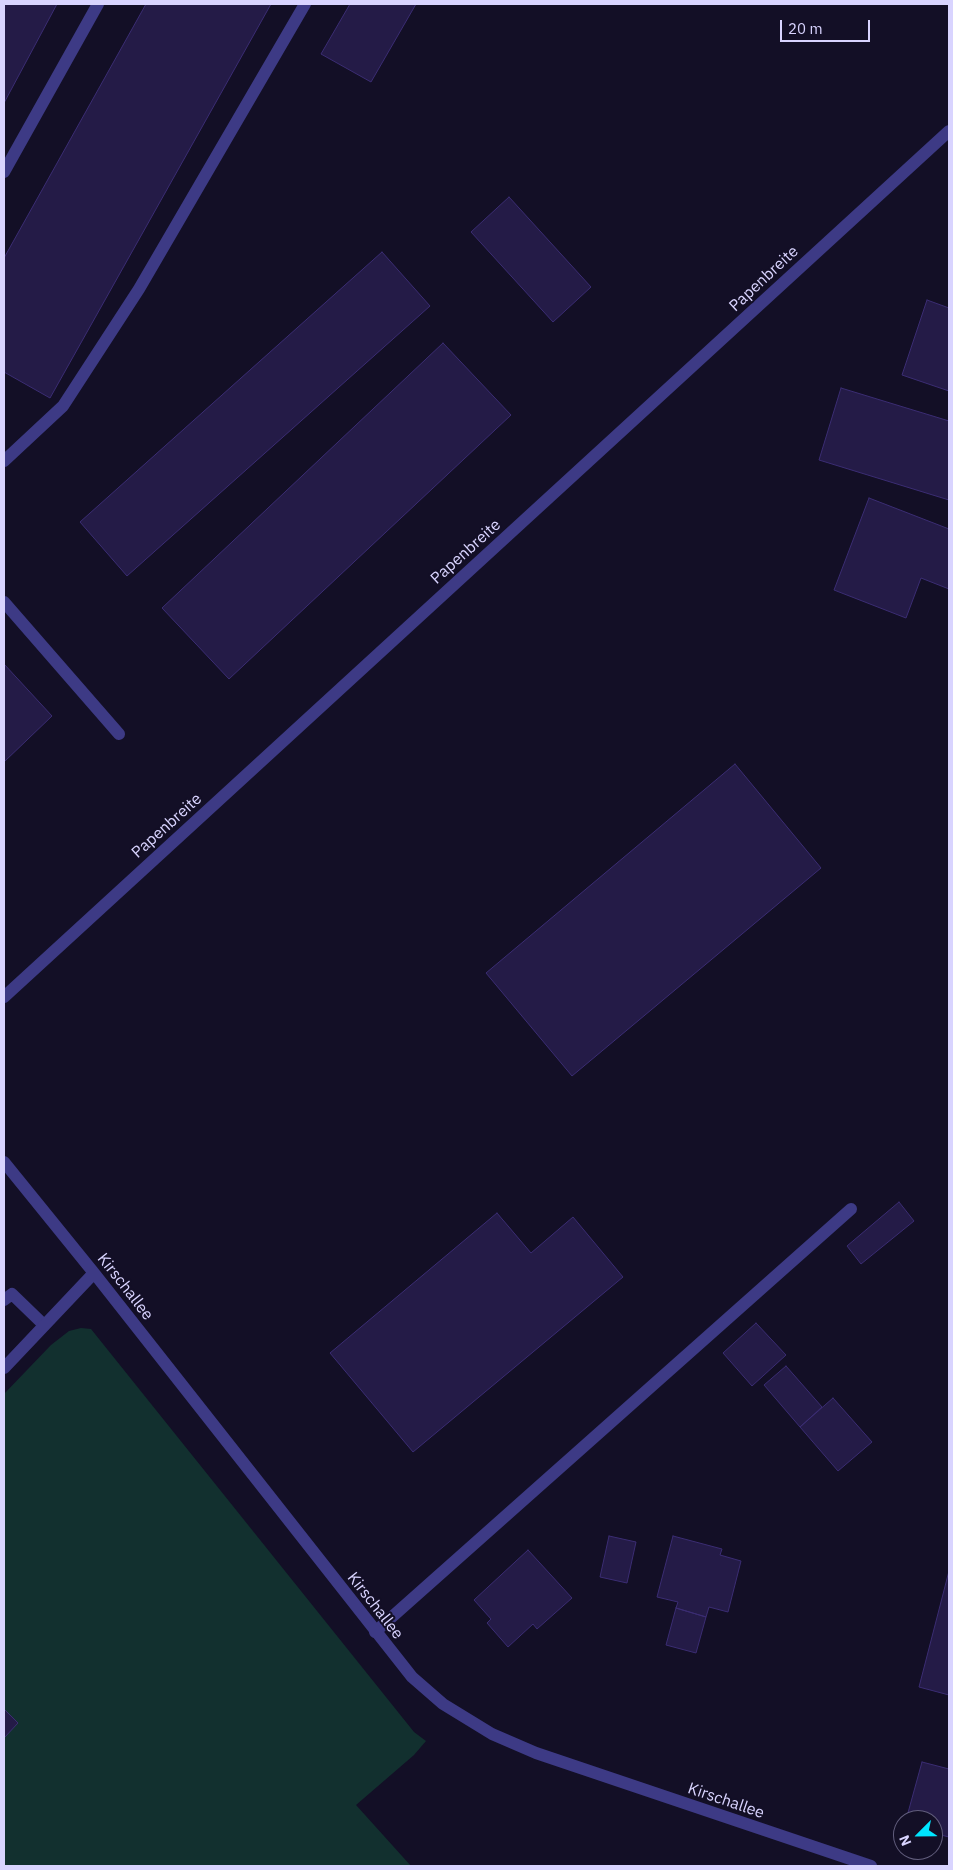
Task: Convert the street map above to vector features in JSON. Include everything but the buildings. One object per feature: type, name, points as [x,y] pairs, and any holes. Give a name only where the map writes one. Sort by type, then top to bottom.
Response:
[{"type":"street","points":[[4,172],[98,4]]},
{"type":"street","points":[[4,461],[63,406],[139,288],[305,4]]},
{"type":"street","name":"Papenbreite","points":[[4,997],[949,131]]},
{"type":"street","points":[[4,602],[119,734]]},
{"type":"street","name":"Kirschallee","points":[[4,1162],[94,1273],[375,1632],[412,1677],[443,1704],[492,1734],[536,1753],[871,1866]]},
{"type":"street","points":[[375,1632],[851,1209]]},
{"type":"street","points":[[4,1368],[94,1273]]},
{"type":"street","points":[[4,1300],[12,1294],[44,1325]]},
{"type":"green space","points":[[81,1328],[91,1329],[414,1732],[426,1741],[414,1755],[356,1805],[411,1866],[4,1866],[4,1394],[51,1345],[69,1331]]}]
